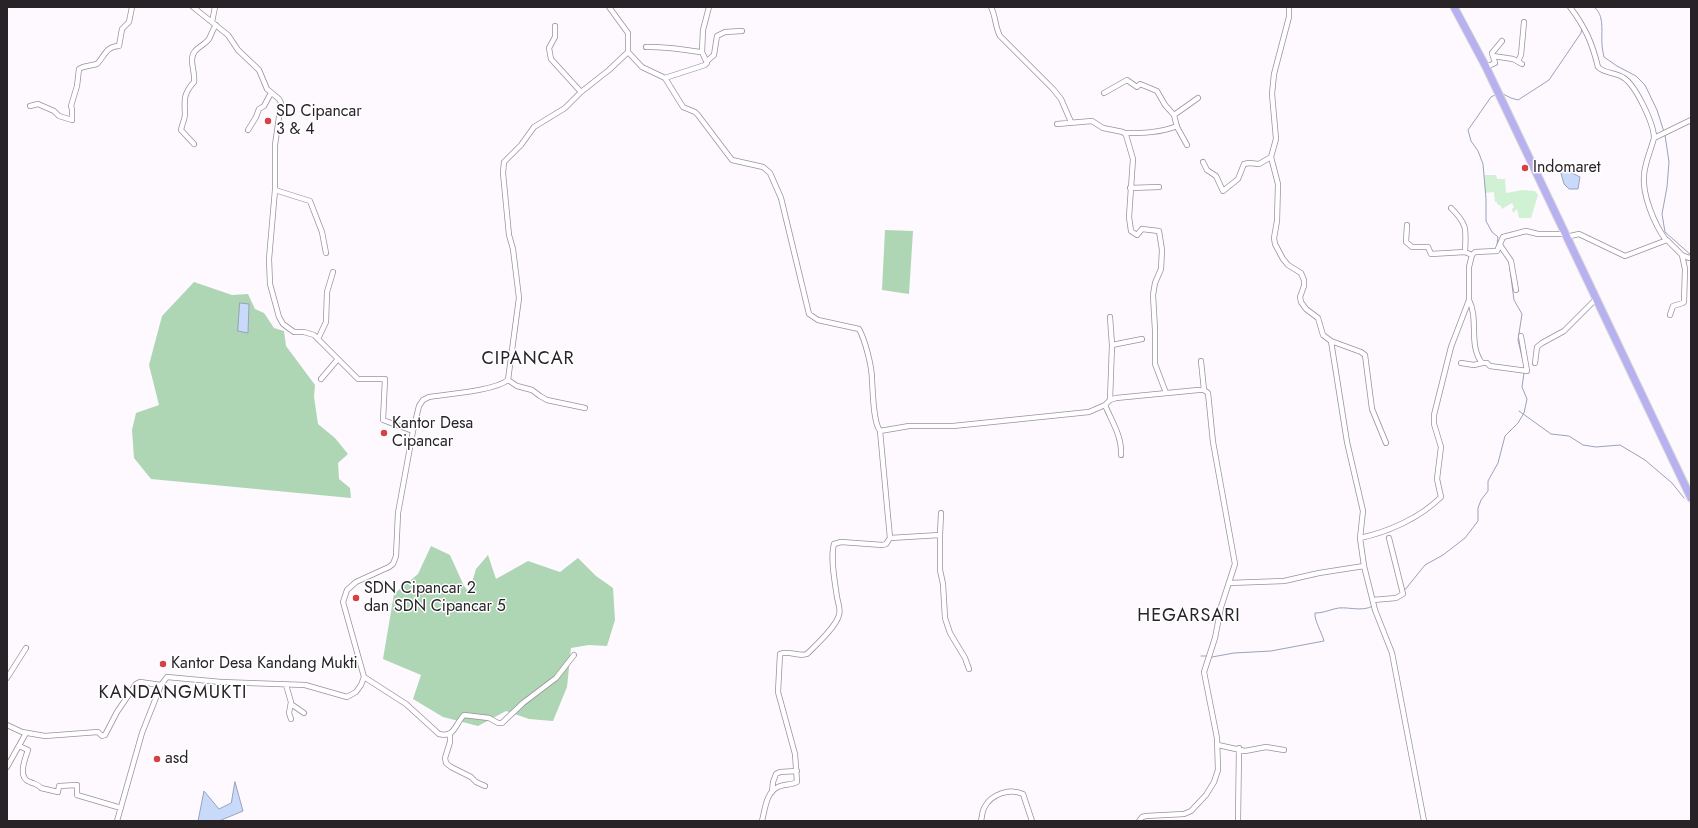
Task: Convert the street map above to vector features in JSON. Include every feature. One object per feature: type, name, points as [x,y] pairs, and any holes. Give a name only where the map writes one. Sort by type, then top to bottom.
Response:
[{"type":"main road","points":[[1454,7],[1486,67],[1691,498]]},
{"type":"street","points":[[30,106],[38,104],[54,111],[59,116],[72,120],[71,106],[78,86],[80,69],[97,64],[105,52],[113,46],[119,46],[122,29],[129,22],[132,7]]},
{"type":"street","points":[[193,7],[228,36],[238,50],[258,70],[267,89],[279,99],[281,103],[275,145],[275,190],[269,259],[270,284],[279,317],[283,324],[291,331],[310,333],[318,339],[358,379],[385,379],[383,420],[413,431]]},
{"type":"street","points":[[194,144],[181,130],[184,118],[184,101],[189,87],[194,82],[192,61],[193,55],[196,49],[202,46],[209,38],[214,23],[215,7]]},
{"type":"street","points":[[608,7],[628,33],[628,52],[642,67],[665,78],[683,107],[695,112],[698,115],[732,160],[763,167],[770,173],[781,198],[809,314],[818,320],[855,327],[860,330],[871,372],[872,396],[877,424],[880,431],[890,538],[886,544],[883,545],[841,542],[834,544],[834,568],[839,609],[838,618],[828,632],[807,654],[780,654],[778,692],[795,754],[797,771],[796,782],[779,786],[772,793],[766,804],[762,821]]},
{"type":"street","points":[[707,61],[702,52],[703,30],[709,7]]},
{"type":"street","points":[[991,7],[994,13],[996,28],[1000,36],[1053,89],[1061,99],[1070,122]]},
{"type":"street","points":[[1289,7],[1289,17],[1274,74],[1272,94],[1276,139],[1271,157],[1278,184],[1277,221],[1274,238],[1275,244],[1288,265],[1301,273],[1304,286],[1300,298],[1301,302],[1306,309],[1318,318],[1323,335],[1331,341],[1361,352],[1365,355],[1372,409],[1386,443]]},
{"type":"street","points":[[1570,7],[1584,26],[1589,36],[1598,67],[1602,71],[1623,77],[1636,93],[1652,128],[1654,138],[1646,167],[1644,183],[1654,220],[1666,240],[1670,242],[1682,256],[1686,269],[1684,302],[1672,306],[1670,315]]},
{"type":"street","points":[[1493,56],[1520,63],[1524,22]]},
{"type":"street","points":[[555,26],[556,37],[549,48],[550,59],[581,92]]},
{"type":"street","points":[[665,78],[705,65],[714,55],[717,36],[725,32],[742,31]]},
{"type":"street","points":[[1486,67],[1495,63],[1492,53],[1493,49],[1502,41]]},
{"type":"street","points":[[646,47],[675,47],[682,50],[702,52]]},
{"type":"street","points":[[117,821],[142,733],[161,685],[168,677],[221,682],[305,685],[347,697],[356,692],[361,685],[364,677],[343,602],[350,586],[393,564],[396,556],[398,513],[419,406],[423,400],[428,397],[491,387],[504,383],[508,380],[519,298],[513,250],[509,235],[503,173],[504,162],[534,127],[559,112],[628,52]]},
{"type":"street","points":[[1104,93],[1127,80],[1137,87],[1140,84],[1157,91],[1165,105],[1174,115],[1177,126],[1187,145]]},
{"type":"street","points":[[248,130],[259,109],[264,106],[271,93]]},
{"type":"street","points":[[1174,115],[1198,98]]},
{"type":"street","points":[[1654,138],[1691,120]]},
{"type":"street","points":[[1057,124],[1092,121],[1103,128],[1124,133],[1147,133],[1167,130],[1177,126]]},
{"type":"street","points":[[1124,133],[1130,145],[1133,159],[1130,188],[1130,231],[1137,235],[1142,229],[1159,231],[1161,238],[1161,269],[1155,283],[1153,294],[1155,364],[1166,393]]},
{"type":"street","points":[[1203,162],[1207,170],[1216,176],[1223,191],[1238,179],[1244,164],[1259,164],[1271,157]]},
{"type":"street","points":[[1130,188],[1159,187]]},
{"type":"street","points":[[275,190],[310,201],[322,232],[326,253]]},
{"type":"street","points":[[1451,208],[1462,219],[1465,227],[1465,252]]},
{"type":"street","points":[[1407,225],[1406,242],[1412,247],[1428,247],[1430,254],[1465,252],[1472,255]]},
{"type":"street","points":[[1499,247],[1503,237],[1526,231],[1544,235],[1579,234],[1625,256],[1666,240]]},
{"type":"street","points":[[1482,363],[1477,352],[1472,311],[1469,300],[1469,267],[1472,255],[1475,252],[1499,247]]},
{"type":"street","points":[[1499,247],[1511,261],[1516,290]]},
{"type":"street","points":[[1682,256],[1690,257]]},
{"type":"street","points":[[318,339],[326,322],[327,292],[334,272]]},
{"type":"street","points":[[1535,362],[1537,347],[1564,331],[1596,299]]},
{"type":"street","points":[[1360,538],[1388,529],[1416,515],[1441,497],[1437,480],[1441,447],[1434,424],[1434,415],[1451,347],[1469,300]]},
{"type":"street","points":[[1110,317],[1112,345],[1110,400]]},
{"type":"street","points":[[1461,363],[1473,365],[1486,363],[1490,366],[1525,371],[1528,369],[1522,348],[1521,336]]},
{"type":"street","points":[[1112,345],[1142,339]]},
{"type":"street","points":[[1331,341],[1344,430],[1363,511],[1360,538],[1364,566],[1375,610],[1392,653],[1424,821]]},
{"type":"street","points":[[321,379],[338,359]]},
{"type":"street","points":[[1139,821],[1142,817],[1146,816],[1184,814],[1191,811],[1206,795],[1214,782],[1218,770],[1218,745],[1204,672],[1235,564],[1213,442],[1210,402],[1208,393],[1204,390],[1201,361]]},
{"type":"street","points":[[508,380],[518,386],[532,390],[548,400],[586,408]]},
{"type":"street","points":[[880,431],[909,426],[953,426],[1089,412],[1105,405],[1110,400],[1204,390]]},
{"type":"street","points":[[1105,405],[1114,421],[1121,445],[1121,455]]},
{"type":"street","points":[[941,512],[940,570],[943,584],[945,618],[950,633],[965,658],[969,669]]},
{"type":"street","points":[[890,538],[940,535]]},
{"type":"street","points":[[1373,601],[1400,597],[1403,594],[1389,538]]},
{"type":"street","points":[[1229,583],[1284,581],[1319,573],[1364,566]]},
{"type":"street","points":[[7,678],[26,648]]},
{"type":"street","points":[[485,786],[446,763],[445,758],[450,742],[450,734],[464,715],[489,718],[498,723],[502,723],[523,703],[556,678],[574,655]]},
{"type":"street","points":[[364,677],[406,704],[439,734],[450,734]]},
{"type":"street","points":[[7,725],[22,732],[45,736],[98,732],[102,736],[105,735],[116,712],[136,684],[140,682],[161,685]]},
{"type":"street","points":[[286,685],[291,704],[289,713],[291,719]]},
{"type":"street","points":[[291,704],[304,713]]},
{"type":"street","points":[[7,767],[26,733]]},
{"type":"street","points":[[1218,745],[1248,751],[1266,747],[1284,750]]},
{"type":"street","points":[[19,746],[28,750],[23,771],[24,779],[26,781],[39,785],[41,788],[58,792],[59,786],[77,784],[77,796],[121,808]]},
{"type":"street","points":[[1238,821],[1239,748]]},
{"type":"street","points":[[772,793],[772,782],[776,774],[780,772],[797,771]]},
{"type":"street","points":[[981,821],[982,810],[986,805],[1000,794],[1006,792],[1023,794],[1032,821]]},
{"type":"green space","points":[[1484,175],[1496,175],[1497,179],[1505,179],[1506,193],[1522,190],[1535,191],[1538,195],[1531,218],[1519,218],[1517,209],[1513,213],[1512,209],[1514,207],[1512,203],[1502,209],[1497,202],[1495,202],[1494,192],[1485,193]]},
{"type":"green space","points":[[885,230],[913,231],[909,294],[882,290]]},
{"type":"green space","points":[[194,282],[232,295],[248,294],[255,309],[264,313],[274,328],[284,331],[286,346],[315,385],[314,397],[318,424],[335,438],[348,454],[338,463],[339,479],[350,488],[351,498],[151,479],[134,458],[132,430],[136,413],[159,405],[149,365],[162,316]]},
{"type":"green space","points":[[431,546],[450,555],[464,586],[469,592],[476,569],[488,555],[496,579],[528,561],[560,572],[578,558],[596,576],[613,588],[615,620],[607,646],[589,645],[571,648],[567,687],[553,721],[529,719],[506,711],[478,726],[443,717],[413,699],[421,675],[383,659],[394,594],[418,574]]},
{"type":"water","points":[[1564,169],[1580,177],[1578,189],[1569,189],[1564,184],[1560,170]]},
{"type":"water","points":[[240,303],[249,304],[248,333],[238,331]]},
{"type":"water","points":[[235,782],[243,811],[219,821],[198,821],[204,791],[219,809],[231,803]]},
{"type":"waterway","points":[[1594,7],[1600,14],[1604,57],[1636,76],[1645,85],[1657,110],[1664,132]]},
{"type":"waterway","points":[[1503,94],[1518,100],[1549,80],[1581,33],[1582,29]]},
{"type":"waterway","points":[[1495,95],[1491,97],[1468,130],[1471,141],[1478,151],[1483,164],[1486,221],[1492,232],[1498,237],[1497,245]]},
{"type":"waterway","points":[[1665,135],[1669,162],[1667,187],[1662,214],[1665,232],[1691,255]]},
{"type":"waterway","points":[[1509,262],[1514,300],[1522,314],[1518,340],[1523,361]]},
{"type":"waterway","points":[[1404,591],[1425,565],[1443,555],[1465,538],[1478,521],[1478,508],[1481,500],[1488,491],[1488,481],[1498,463],[1505,436],[1518,423],[1524,413],[1527,399],[1522,387],[1524,373]]},
{"type":"waterway","points":[[1519,411],[1551,434],[1569,436],[1583,445],[1596,447],[1620,445],[1645,460],[1672,483],[1684,498]]},
{"type":"waterway","points":[[1212,657],[1234,653],[1271,651],[1324,641],[1315,613],[1339,608],[1363,609],[1373,606]]},
{"type":"waterway","points":[[1201,656],[1207,656]]},
{"type":"place","name":"SD Cipancar 3 & 4","points":[[268,121]]},
{"type":"place","name":"Indomaret","points":[[1525,168]]},
{"type":"place","name":"Kantor Desa Cipancar","points":[[384,433]]},
{"type":"place","name":"SDN Cipancar 2 dan SDN Cipancar 5","points":[[356,598]]},
{"type":"place","name":"Kantor Desa Kandang Mukti","points":[[163,664]]},
{"type":"place","name":"asd","points":[[157,759]]},
{"type":"district","name":"CIPANCAR","points":[[528,360]]},
{"type":"district","name":"HEGARSARI","points":[[1189,617]]},
{"type":"district","name":"KANDANGMUKTI","points":[[173,694]]}]
